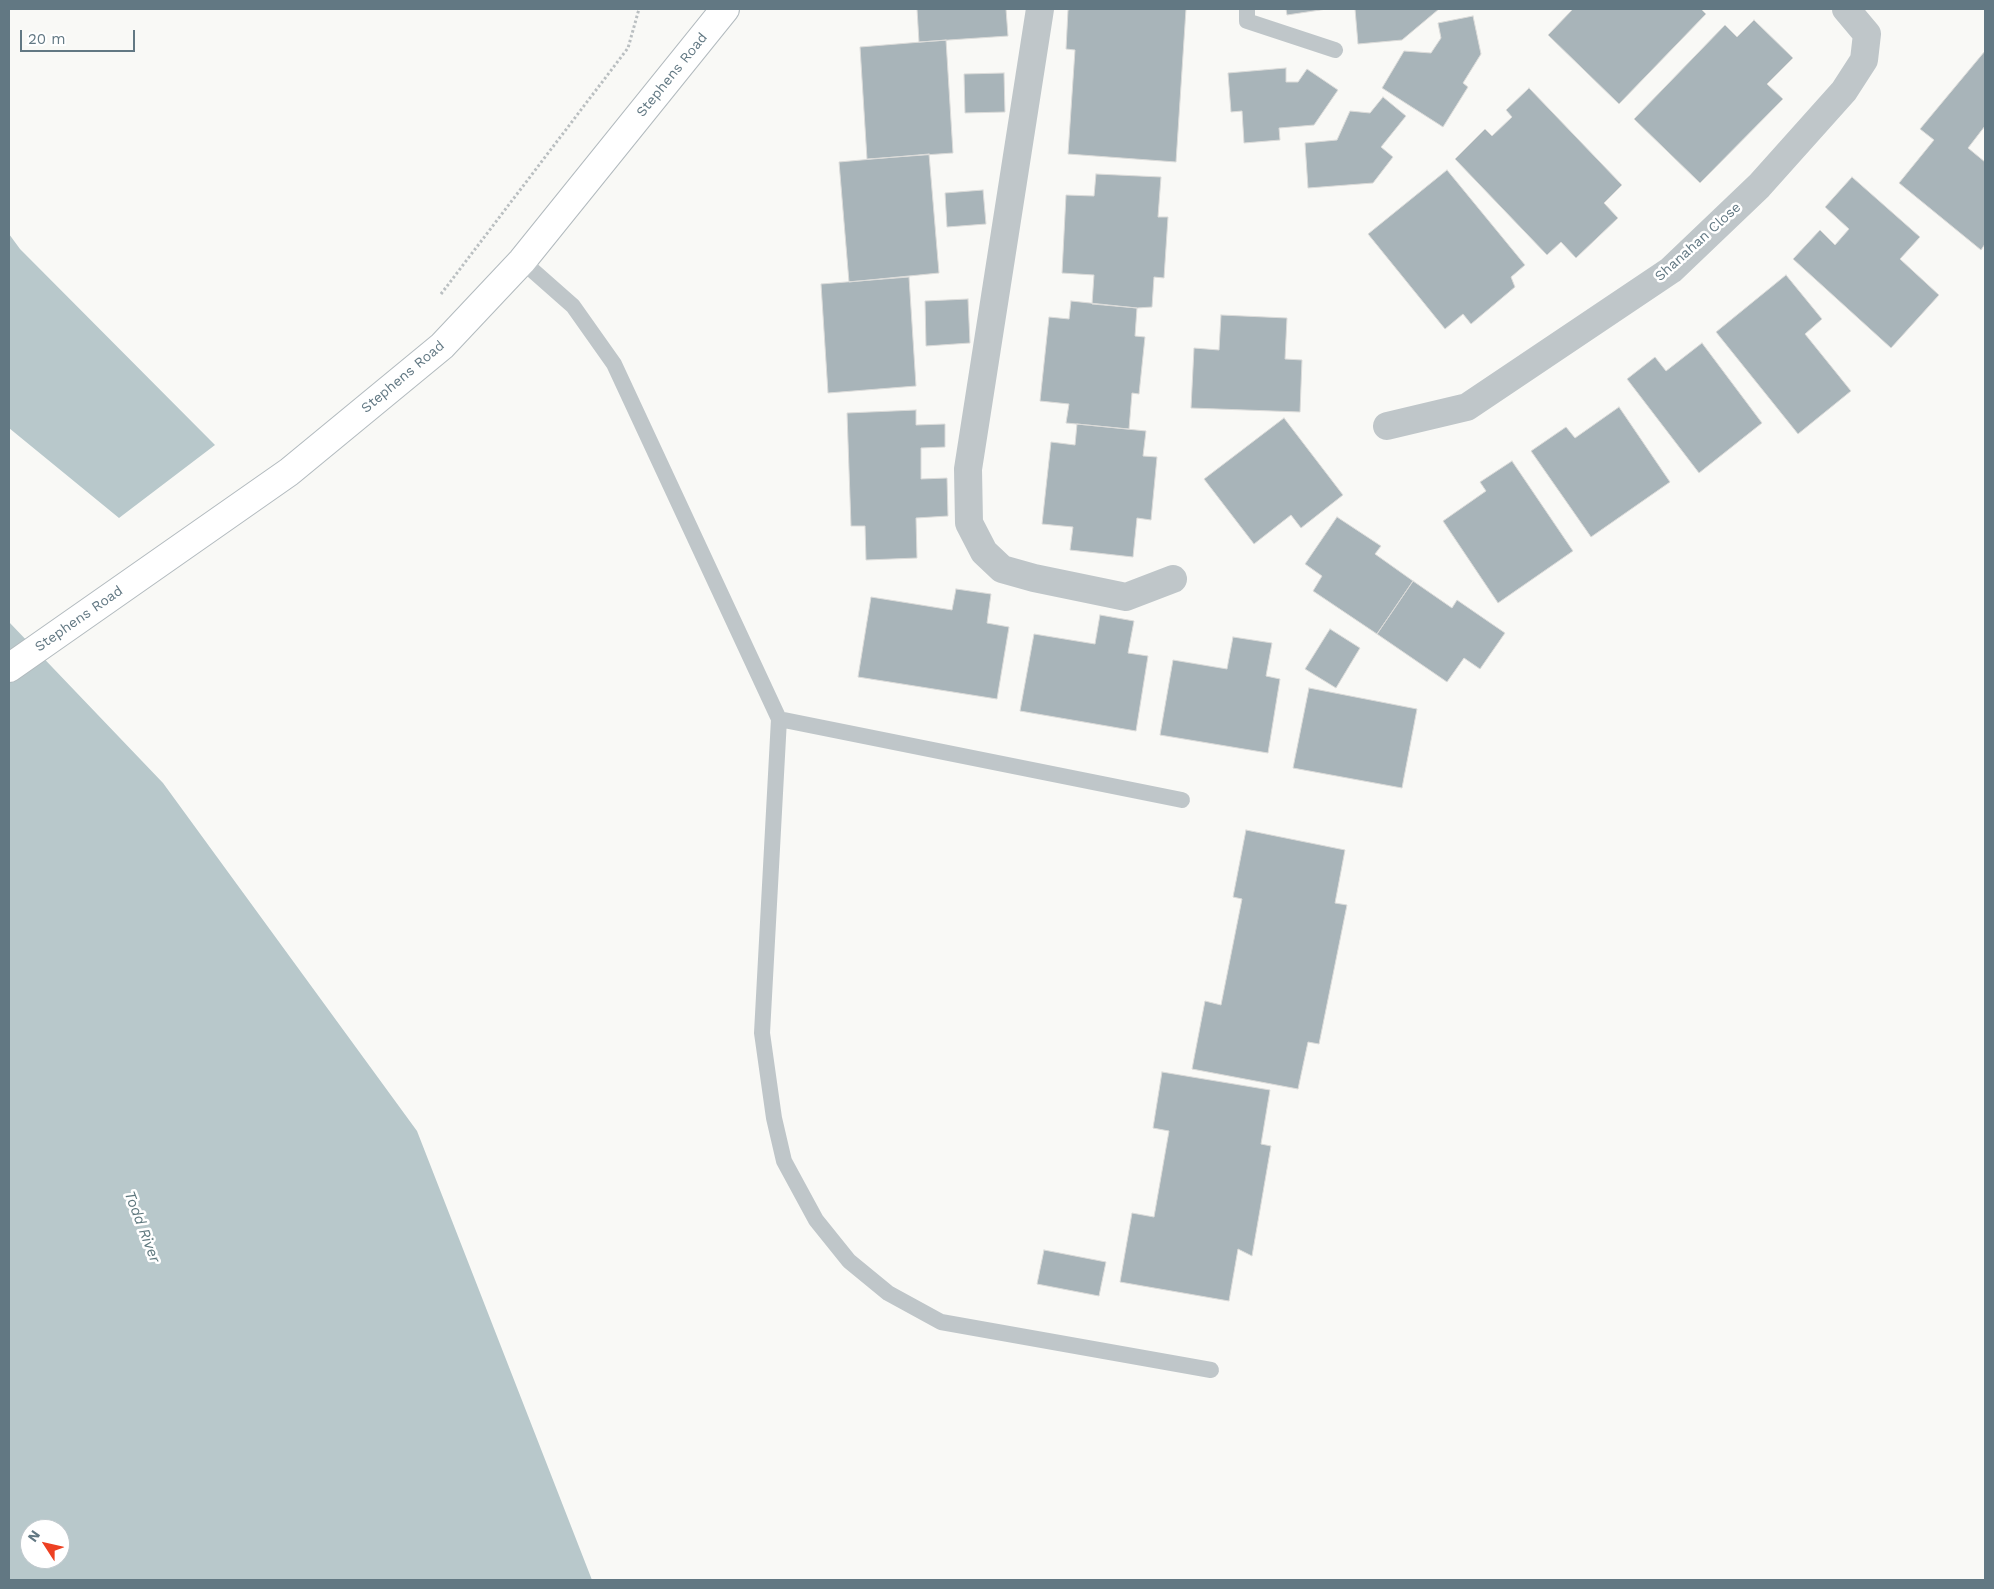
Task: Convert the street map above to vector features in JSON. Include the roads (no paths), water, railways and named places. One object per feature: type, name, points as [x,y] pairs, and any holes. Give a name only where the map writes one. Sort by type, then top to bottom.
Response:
[{"type":"street","name":"Stephens Road","points":[[9,668],[289,472],[442,346],[522,261],[725,9]]},
{"type":"street","points":[[1040,9],[968,469],[969,523],[984,552],[1002,569],[1126,597],[1173,579]]},
{"type":"street","name":"Shanahan Close","points":[[1388,426],[1467,407],[1671,270],[1760,186],[1844,91],[1864,60],[1867,34],[1846,9]]},
{"type":"lane","points":[[1247,9],[1247,21],[1335,50]]},
{"type":"lane","points":[[522,261],[573,306],[614,364],[779,719],[762,1034],[774,1118],[784,1160],[816,1220],[850,1261],[888,1293],[942,1322],[1211,1370]]},
{"type":"lane","points":[[779,719],[1182,800]]},
{"type":"water","points":[[9,234],[20,249],[215,445],[119,518],[9,428]]},
{"type":"water","name":"Todd River","points":[[9,622],[163,783],[417,1131],[592,1580],[9,1580]]}]
